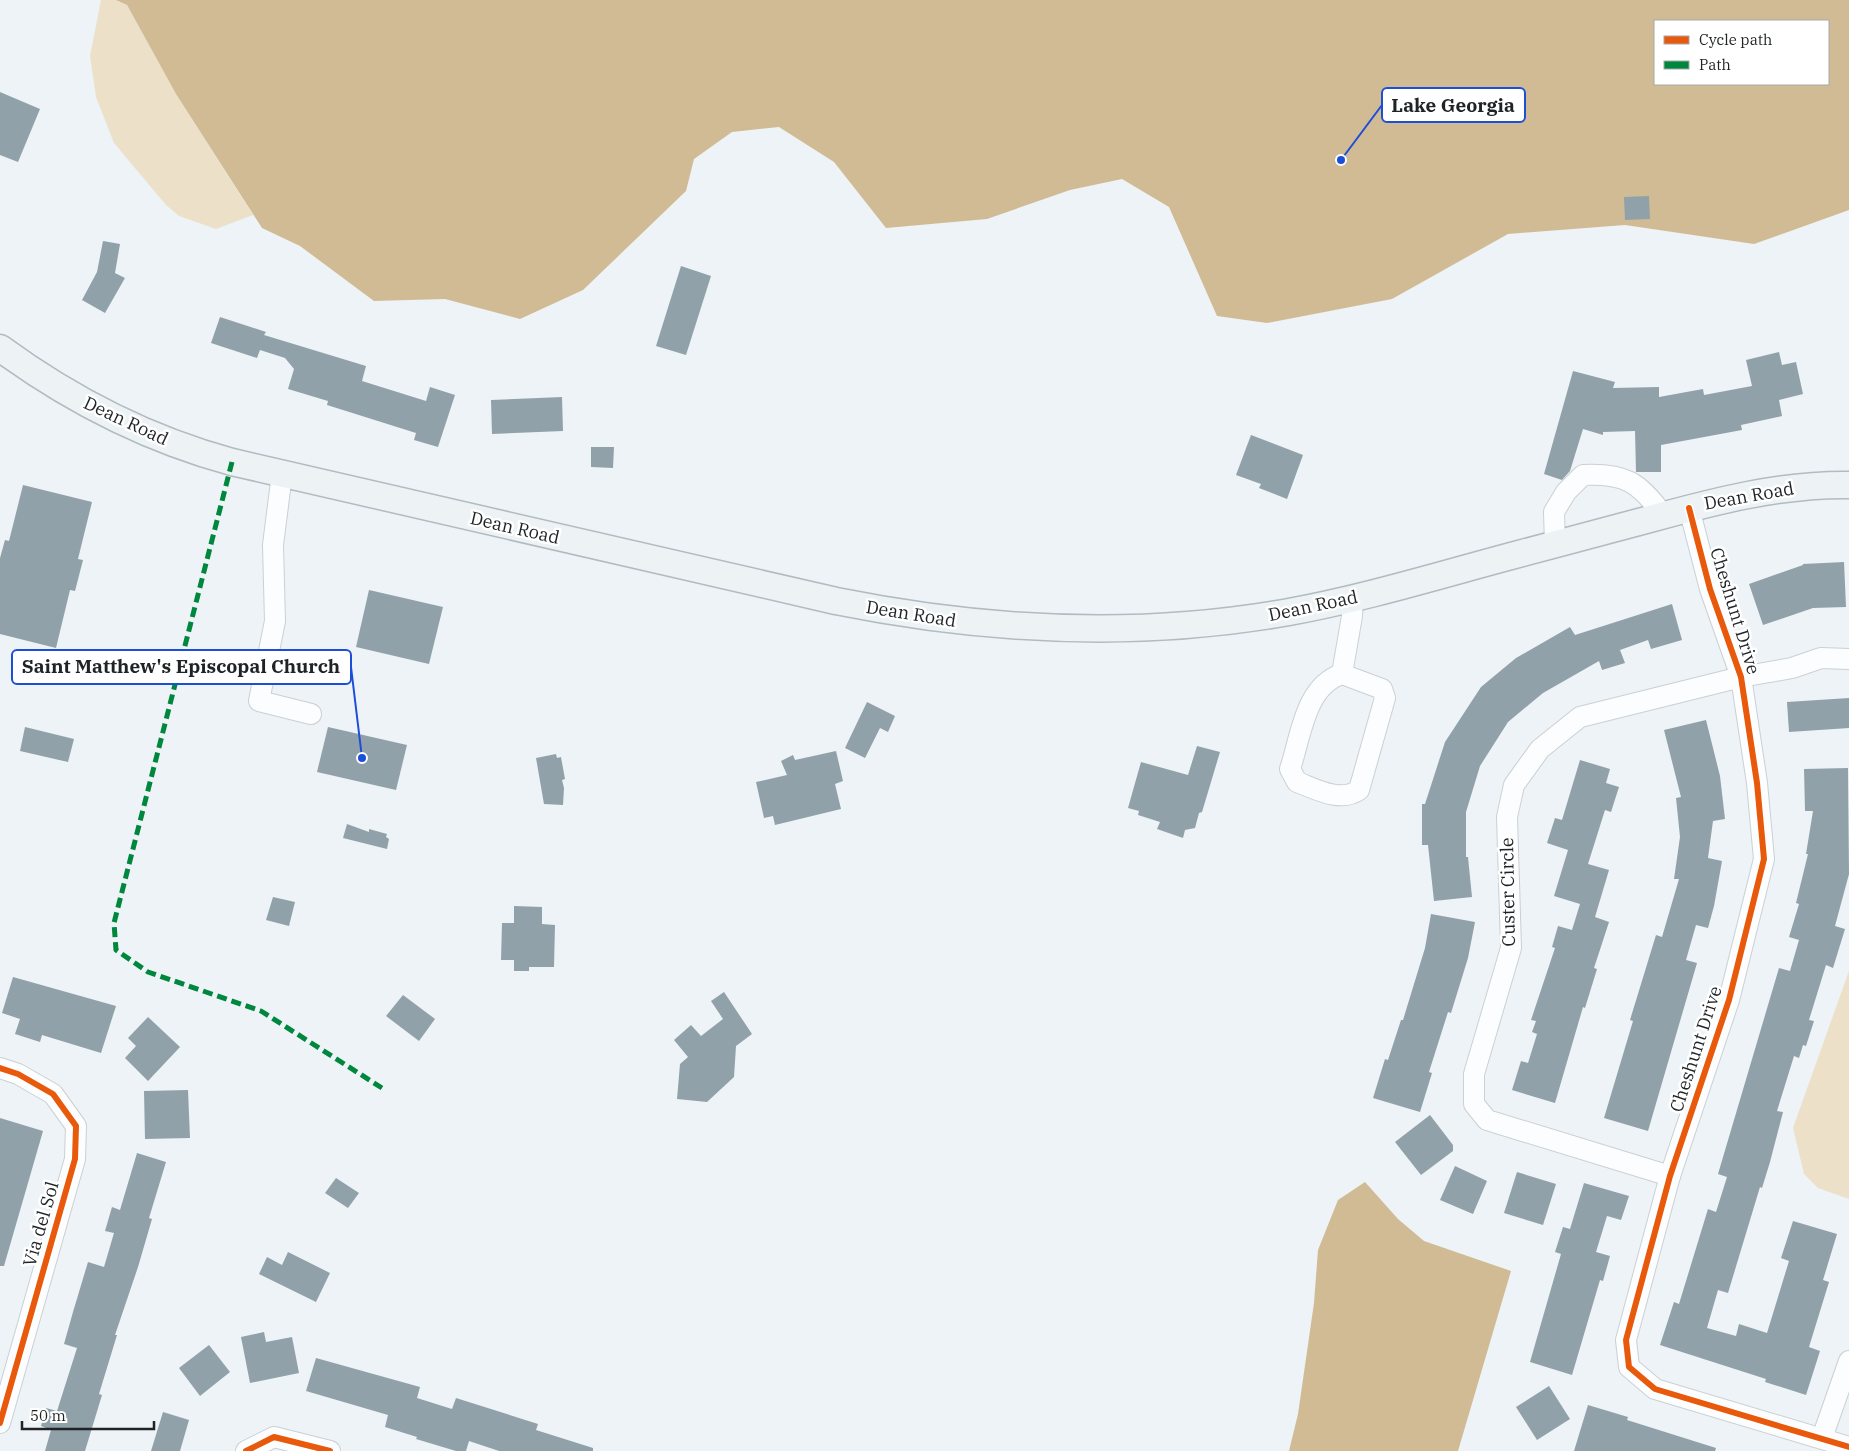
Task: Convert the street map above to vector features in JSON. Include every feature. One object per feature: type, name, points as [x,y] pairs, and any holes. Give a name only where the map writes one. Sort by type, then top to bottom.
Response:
[{"type":"main road","name":"Dean Road","points":[[0,348],[64,391],[124,423],[200,453],[282,474],[827,599],[936,619],[1039,628],[1154,627],[1250,618],[1353,598],[1689,508],[1781,489],[1849,485]]},
{"type":"street","points":[[282,474],[273,545],[274,621],[259,700],[311,714]]},
{"type":"street","points":[[1555,544],[1554,512],[1566,492],[1583,475],[1606,474],[1632,480],[1647,493],[1663,515]]},
{"type":"street","name":"Cheshunt Drive","points":[[1689,508],[1710,589],[1741,677],[1757,783],[1764,859],[1729,1000],[1670,1176],[1626,1340],[1630,1367],[1655,1389],[1849,1447]]},
{"type":"street","points":[[1342,674],[1352,616],[1353,598]]},
{"type":"street","name":"Custer Circle","points":[[1670,1176],[1488,1120],[1474,1104],[1474,1074],[1511,948],[1507,817],[1514,785],[1540,749],[1580,717],[1741,677],[1792,668],[1821,658],[1849,659]]},
{"type":"street","points":[[1342,674],[1382,690],[1385,698],[1359,790],[1351,796],[1339,796],[1296,782],[1290,769],[1312,697],[1330,678],[1342,674]]},
{"type":"street","name":"Via del Sol","points":[[0,1068],[18,1074],[54,1094],[76,1126],[75,1159],[0,1423]]},
{"type":"street","points":[[1822,1438],[1849,1361]]},
{"type":"street","points":[[246,1451],[274,1437],[330,1451]]},
{"type":"shaded area","points":[[101,0],[116,0],[127,5],[176,94],[253,215],[216,229],[179,216],[166,205],[114,143],[96,97],[90,56]]},
{"type":"shaded area","points":[[116,0],[1849,0],[1849,210],[1754,244],[1625,225],[1508,234],[1392,299],[1267,323],[1217,316],[1169,207],[1122,179],[1070,190],[987,219],[886,228],[834,162],[779,127],[732,132],[694,159],[686,191],[583,290],[520,319],[445,299],[374,301],[300,246],[262,228],[176,94],[127,5]]},
{"type":"shaded area","points":[[1849,971],[1849,1199],[1818,1188],[1804,1174],[1793,1128]]},
{"type":"shaded area","points":[[1365,1182],[1398,1219],[1424,1241],[1511,1271],[1458,1451],[1289,1451],[1298,1414],[1314,1303],[1318,1250],[1338,1200]]},
{"type":"building","points":[[0,92],[40,109],[18,162],[0,155]]},
{"type":"building","points":[[1649,196],[1650,219],[1625,220],[1624,197]]},
{"type":"building","points":[[103,241],[120,244],[115,273],[125,278],[105,313],[82,300],[97,272]]},
{"type":"building","points":[[681,266],[711,276],[686,355],[656,346]]},
{"type":"building","points":[[220,317],[266,332],[264,335],[366,366],[362,381],[426,401],[430,387],[455,395],[438,447],[414,440],[416,433],[327,405],[328,401],[288,389],[294,369],[285,358],[260,350],[257,358],[211,343]]},
{"type":"building","points":[[1779,352],[1782,365],[1796,362],[1803,394],[1779,400],[1782,416],[1741,425],[1742,430],[1661,445],[1661,472],[1636,472],[1635,431],[1603,432],[1603,435],[1583,429],[1570,471],[1562,480],[1544,474],[1573,371],[1615,382],[1613,388],[1659,387],[1659,397],[1703,389],[1704,395],[1752,386],[1746,360]]},
{"type":"building","points":[[562,397],[563,431],[492,434],[491,400]]},
{"type":"building","points":[[1251,435],[1303,455],[1287,499],[1259,488],[1261,484],[1236,475]]},
{"type":"building","points":[[591,447],[614,447],[613,468],[591,467]]},
{"type":"building","points":[[23,485],[92,502],[78,559],[83,560],[75,591],[70,590],[56,648],[0,634],[0,558],[5,540],[9,541]]},
{"type":"building","points":[[1844,562],[1846,607],[1813,608],[1763,625],[1749,584],[1803,564]]},
{"type":"building","points":[[369,590],[443,607],[429,664],[356,647]]},
{"type":"building","points":[[1672,604],[1682,640],[1651,649],[1648,640],[1620,650],[1625,663],[1602,670],[1599,661],[1543,693],[1508,722],[1480,766],[1466,812],[1466,857],[1468,857],[1472,897],[1434,901],[1428,845],[1422,845],[1422,804],[1425,804],[1445,742],[1481,687],[1516,658],[1570,627],[1575,635]]},
{"type":"building","points":[[1849,698],[1849,728],[1789,732],[1787,702]]},
{"type":"building","points":[[867,702],[895,716],[888,732],[880,728],[865,758],[845,748]]},
{"type":"building","points":[[1706,720],[1720,776],[1725,819],[1713,821],[1708,858],[1722,861],[1708,928],[1696,925],[1686,960],[1697,963],[1648,1131],[1604,1118],[1633,1021],[1630,1020],[1656,935],[1662,937],[1679,879],[1674,879],[1680,837],[1676,798],[1681,797],[1664,730]]},
{"type":"building","points":[[25,727],[74,739],[68,762],[20,751]]},
{"type":"building","points":[[328,727],[407,745],[396,790],[317,772]]},
{"type":"building","points":[[1197,746],[1220,752],[1202,812],[1199,813],[1195,828],[1185,830],[1183,838],[1157,829],[1160,822],[1138,815],[1139,811],[1128,808],[1141,762],[1188,775]]},
{"type":"building","points":[[836,751],[843,781],[835,784],[841,809],[775,825],[773,816],[764,818],[756,782],[787,775],[781,761],[793,755],[795,760]]},
{"type":"building","points":[[556,754],[557,758],[561,757],[565,779],[562,780],[564,788],[563,805],[544,804],[536,758]]},
{"type":"building","points":[[1580,760],[1610,769],[1606,783],[1619,787],[1611,812],[1605,810],[1588,864],[1609,870],[1595,917],[1609,922],[1594,968],[1597,969],[1585,1008],[1583,1007],[1555,1103],[1512,1090],[1521,1061],[1528,1063],[1537,1034],[1532,1032],[1536,1021],[1531,1020],[1555,948],[1552,947],[1558,926],[1572,930],[1580,904],[1554,896],[1568,850],[1547,843],[1555,818],[1562,820]]},
{"type":"building","points":[[1848,768],[1849,874],[1835,926],[1845,929],[1833,968],[1826,965],[1809,1020],[1814,1021],[1806,1046],[1803,1045],[1799,1058],[1794,1056],[1777,1111],[1783,1112],[1770,1162],[1762,1188],[1760,1187],[1728,1293],[1718,1290],[1707,1328],[1736,1336],[1739,1324],[1767,1333],[1789,1261],[1781,1258],[1793,1221],[1837,1234],[1823,1280],[1829,1282],[1809,1347],[1820,1351],[1806,1395],[1765,1382],[1766,1379],[1660,1345],[1674,1302],[1679,1304],[1708,1209],[1716,1212],[1727,1177],[1718,1174],[1779,968],[1790,971],[1799,940],[1789,937],[1799,904],[1796,903],[1808,854],[1806,854],[1813,811],[1805,811],[1804,769]]},
{"type":"building","points":[[347,824],[369,832],[369,829],[387,834],[386,837],[389,839],[387,849],[343,838]]},
{"type":"building","points":[[273,897],[295,902],[289,926],[266,920]]},
{"type":"building","points":[[514,906],[542,907],[542,924],[555,925],[554,967],[529,967],[529,971],[514,971],[514,960],[501,960],[502,923],[514,923]]},
{"type":"building","points":[[1431,914],[1475,922],[1468,958],[1451,1013],[1448,1012],[1429,1072],[1432,1073],[1420,1112],[1373,1098],[1385,1059],[1388,1060],[1401,1020],[1403,1020],[1425,948]]},
{"type":"building","points":[[13,977],[116,1006],[101,1053],[42,1035],[40,1042],[15,1034],[20,1019],[2,1013]]},
{"type":"building","points":[[724,992],[752,1034],[736,1046],[734,1077],[707,1102],[677,1099],[680,1064],[688,1057],[674,1040],[691,1025],[701,1036],[723,1019],[711,1001]]},
{"type":"building","points":[[403,995],[435,1019],[419,1041],[386,1016]]},
{"type":"building","points":[[148,1017],[180,1047],[148,1081],[125,1058],[136,1046],[128,1038]]},
{"type":"building","points":[[188,1090],[190,1138],[145,1139],[144,1091]]},
{"type":"building","points":[[1430,1115],[1453,1145],[1453,1151],[1421,1175],[1395,1142]]},
{"type":"building","points":[[0,1118],[43,1131],[4,1266],[0,1266]]},
{"type":"building","points":[[137,1153],[166,1162],[149,1218],[152,1219],[138,1267],[115,1335],[117,1335],[99,1394],[102,1395],[85,1451],[45,1451],[51,1430],[41,1426],[46,1408],[57,1411],[77,1348],[64,1344],[88,1262],[104,1267],[114,1233],[105,1231],[112,1207],[120,1210]]},
{"type":"building","points":[[1455,1166],[1487,1181],[1473,1214],[1440,1200]]},
{"type":"building","points":[[1517,1172],[1556,1184],[1543,1225],[1504,1213]]},
{"type":"building","points":[[336,1178],[359,1193],[348,1208],[325,1193]]},
{"type":"building","points":[[1584,1183],[1629,1196],[1621,1220],[1607,1216],[1596,1252],[1610,1256],[1603,1281],[1600,1280],[1572,1375],[1530,1362],[1561,1254],[1555,1252],[1563,1227],[1570,1229]]},
{"type":"building","points":[[288,1252],[330,1273],[316,1302],[259,1274],[267,1257],[282,1265]]},
{"type":"building","points":[[264,1332],[266,1342],[292,1337],[299,1373],[250,1383],[241,1337]]},
{"type":"building","points":[[209,1345],[230,1372],[200,1396],[179,1368]]},
{"type":"building","points":[[316,1358],[420,1387],[417,1398],[452,1409],[456,1398],[538,1424],[536,1430],[593,1448],[593,1451],[499,1451],[469,1441],[466,1451],[456,1451],[416,1439],[417,1437],[385,1427],[388,1415],[306,1391]]},
{"type":"building","points":[[1549,1386],[1570,1419],[1537,1440],[1516,1407]]},
{"type":"building","points":[[1588,1405],[1628,1417],[1627,1420],[1716,1448],[1715,1451],[1574,1451]]},
{"type":"building","points":[[163,1412],[189,1420],[180,1451],[151,1451]]},
{"type":"marked path","points":[[232,462],[114,923],[116,950],[148,972],[261,1011],[382,1088]]},
{"type":"cycle path","points":[[1689,508],[1710,589],[1741,677],[1757,783],[1764,859],[1729,1000],[1670,1176],[1626,1340],[1629,1367],[1655,1389],[1849,1447]]},
{"type":"cycle path","points":[[0,1068],[18,1074],[53,1094],[76,1126],[75,1159],[0,1423]]},
{"type":"cycle path","points":[[246,1451],[274,1437],[330,1451]]},
{"type":"place","name":"Lake Georgia","points":[[1341,160]]},
{"type":"place","name":"Saint Matthew's Episcopal Church","points":[[362,758]]}]
